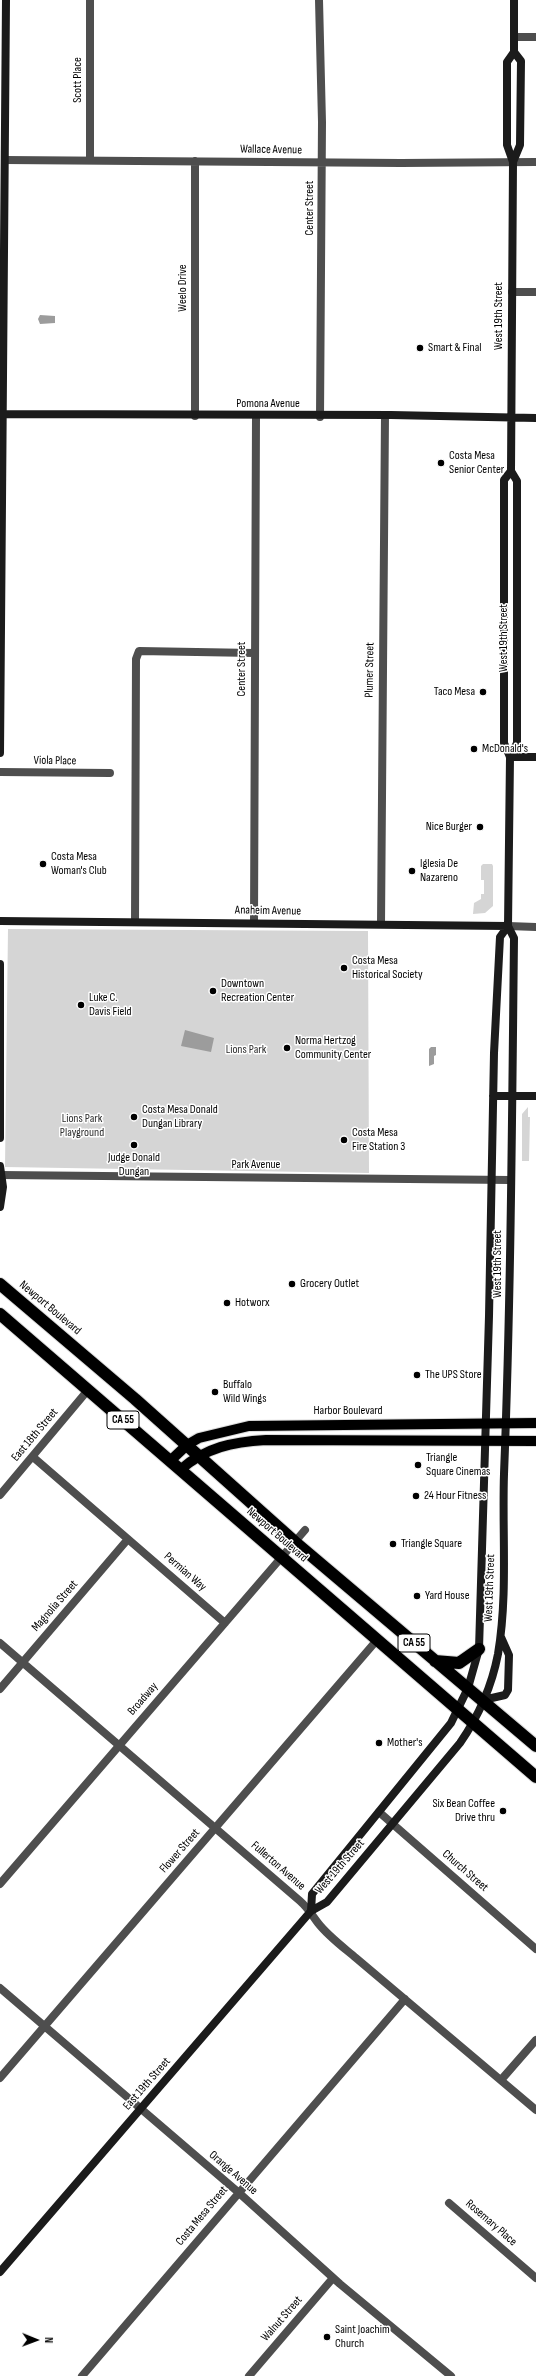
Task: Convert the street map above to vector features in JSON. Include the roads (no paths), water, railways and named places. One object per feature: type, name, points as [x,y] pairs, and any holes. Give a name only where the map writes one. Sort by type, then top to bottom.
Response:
[{"type":"highway","name":"Newport Boulevard","points":[[0,1284],[199,1455],[295,1542],[536,1746]]},
{"type":"highway","name":"Newport Boulevard","points":[[0,1314],[282,1557],[458,1710],[472,1724],[536,1777]]},
{"type":"highway","points":[[435,1661],[459,1662],[479,1648]]},
{"type":"main road","name":"Harbor Boulevard","points":[[170,1461],[187,1445],[206,1436],[224,1430],[269,1424],[536,1423]]},
{"type":"main road","points":[[180,1470],[199,1455],[228,1444],[266,1440],[536,1441]]},
{"type":"street","points":[[0,753],[1,414],[6,0]]},
{"type":"street","name":"Scott Place","points":[[90,0],[90,160]]},
{"type":"street","name":"Center Street","points":[[319,0],[322,163],[320,416]]},
{"type":"street","name":"West 19th Street","points":[[510,757],[517,743],[516,481],[510,471],[513,162],[507,145],[507,62],[514,52],[514,0]]},
{"type":"street","points":[[514,37],[536,37]]},
{"type":"street","name":"West 19th Street","points":[[513,162],[520,145],[521,70],[521,61],[514,52]]},
{"type":"street","name":"Wallace Avenue","points":[[5,160],[322,163],[536,162]]},
{"type":"street","name":"Weelo Drive","points":[[195,161],[195,416]]},
{"type":"street","points":[[512,292],[536,292]]},
{"type":"street","name":"Pomona Avenue","points":[[1,414],[195,416],[385,415],[536,418]]},
{"type":"street","name":"Plumer Street","points":[[381,924],[385,415]]},
{"type":"street","name":"Center Street","points":[[254,923],[256,416]]},
{"type":"street","name":"West 19th Street","points":[[311,1911],[328,1902],[392,1823],[460,1743],[472,1724],[483,1700],[494,1669],[500,1637],[508,1423],[514,938],[508,926],[510,757],[504,743],[504,480],[510,471]]},
{"type":"street","points":[[136,922],[136,659],[139,651],[254,653]]},
{"type":"street","points":[[510,757],[536,757]]},
{"type":"street","name":"Viola Place","points":[[0,772],[110,773]]},
{"type":"street","name":"Anaheim Avenue","points":[[0,921],[381,924],[536,927]]},
{"type":"street","name":"West 19th Street","points":[[311,1911],[312,1894],[440,1737],[458,1710],[468,1688],[479,1648],[481,1634],[484,1441],[490,1316],[493,1096],[500,938],[508,926]]},
{"type":"street","points":[[0,964],[0,1138]]},
{"type":"street","points":[[493,1096],[536,1096]]},
{"type":"street","points":[[0,1207],[3,1195],[1,1170]]},
{"type":"street","name":"Park Avenue","points":[[1,1170],[510,1180]]},
{"type":"street","name":"East 18th Street","points":[[0,1495],[88,1390]]},
{"type":"street","name":"Permian Way","points":[[33,1457],[225,1623]]},
{"type":"street","name":"Broadway","points":[[0,1884],[305,1530]]},
{"type":"street","name":"Magnolia Street","points":[[0,1689],[128,1539]]},
{"type":"street","points":[[483,1700],[505,1695],[508,1690],[509,1655],[500,1637]]},
{"type":"street","name":"Flower Street","points":[[0,2078],[377,1640]]},
{"type":"street","name":"Fullerton Avenue","points":[[0,1643],[311,1911],[318,1923],[328,1934],[536,2110]]},
{"type":"street","name":"Church Street","points":[[379,1812],[536,1948]]},
{"type":"street","name":"East 19th Street","points":[[0,2272],[311,1911]]},
{"type":"street","name":"Orange Avenue","points":[[0,1988],[238,2192],[333,2278],[451,2376]]},
{"type":"street","name":"Costa Mesa Street","points":[[82,2376],[238,2192],[405,1999]]},
{"type":"street","points":[[502,2080],[536,2040]]},
{"type":"street","name":"Rosemary Place","points":[[449,2203],[536,2278]]},
{"type":"street","name":"Walnut Street","points":[[249,2376],[333,2278]]},
{"type":"place","name":"Smart & Final","points":[[420,348]]},
{"type":"place","name":"Costa Mesa Senior Center","points":[[441,463]]},
{"type":"place","name":"Taco Mesa","points":[[483,692]]},
{"type":"place","name":"McDonald's","points":[[474,749]]},
{"type":"place","name":"Nice Burger","points":[[480,827]]},
{"type":"place","name":"Costa Mesa Woman's Club","points":[[43,864]]},
{"type":"place","name":"Iglesia De Nazareno","points":[[412,871]]},
{"type":"place","name":"Costa Mesa Historical Society","points":[[344,968]]},
{"type":"place","name":"Downtown Recreation Center","points":[[213,991]]},
{"type":"place","name":"Luke C. Davis Field","points":[[81,1005]]},
{"type":"place","name":"Norma Hertzog Community Center","points":[[287,1048]]},
{"type":"place","name":"Costa Mesa Donald Dungan Library","points":[[134,1117]]},
{"type":"place","name":"Costa Mesa Fire Station 3","points":[[344,1140]]},
{"type":"place","name":"Judge Donald Dungan","points":[[134,1145]]},
{"type":"place","name":"Grocery Outlet","points":[[292,1284]]},
{"type":"place","name":"Hotworx","points":[[227,1303]]},
{"type":"place","name":"The UPS Store","points":[[417,1375]]},
{"type":"place","name":"Buffalo Wild Wings","points":[[215,1392]]},
{"type":"place","name":"Triangle Square Cinemas","points":[[418,1465]]},
{"type":"place","name":"24 Hour Fitness","points":[[416,1496]]},
{"type":"place","name":"Triangle Square","points":[[393,1544]]},
{"type":"place","name":"Yard House","points":[[417,1596]]},
{"type":"place","name":"Mother's","points":[[379,1743]]},
{"type":"place","name":"Six Bean Coffee Drive thru","points":[[503,1811]]},
{"type":"place","name":"Saint Joachim Church","points":[[327,2337]]},
{"type":"park label","name":"Lions Park","points":[[246,1050]]},
{"type":"park label","name":"Lions Park Playground","points":[[82,1126]]}]
